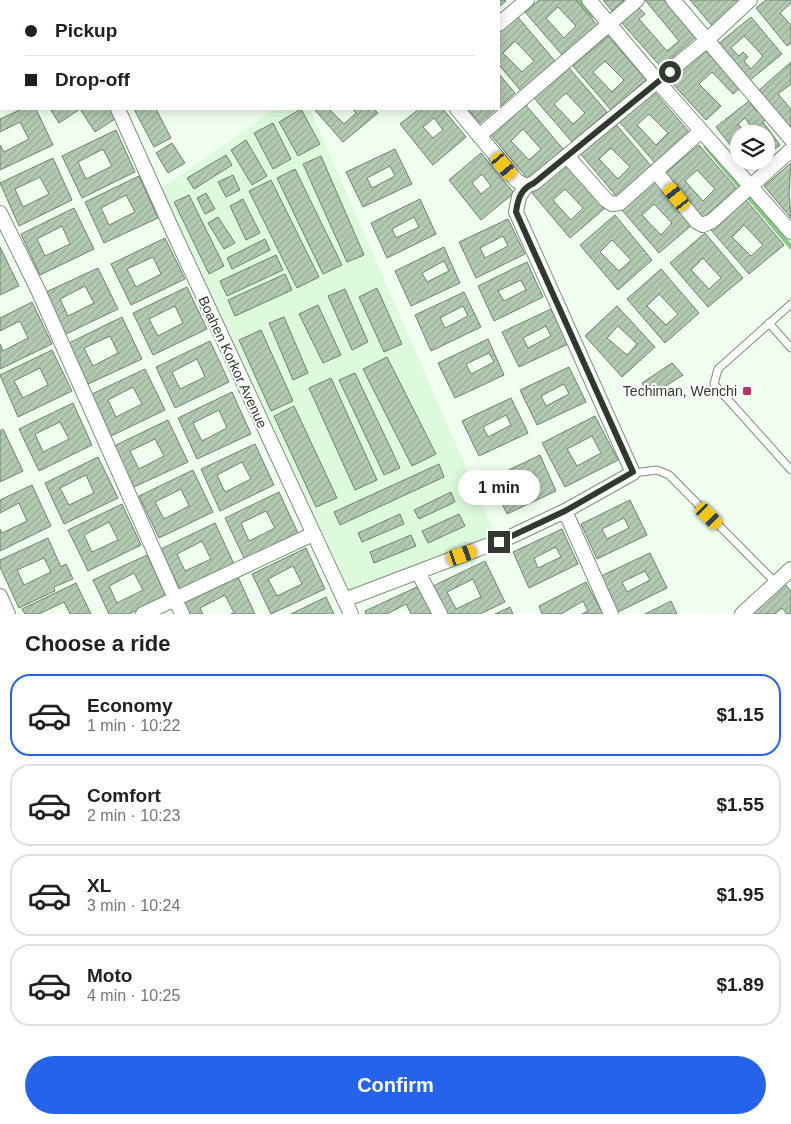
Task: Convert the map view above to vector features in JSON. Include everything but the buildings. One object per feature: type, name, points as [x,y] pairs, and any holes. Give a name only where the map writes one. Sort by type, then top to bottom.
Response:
[{"type":"street","points":[[500,23],[528,0]]},
{"type":"street","points":[[589,0],[658,82],[791,232]]},
{"type":"street","points":[[479,136],[637,0]]},
{"type":"street","points":[[673,0],[791,139]]},
{"type":"street","points":[[344,600],[510,537],[565,511],[633,472],[516,212],[518,197],[526,186],[567,156],[658,82],[750,0]]},
{"type":"street","name":"Boahen Korkor Avenue","points":[[118,110],[351,614]]},
{"type":"street","points":[[457,110],[517,181],[526,186]]},
{"type":"street","points":[[567,156],[606,200],[612,204],[620,203],[701,131]]},
{"type":"street","points":[[656,172],[697,222],[703,225],[712,220],[791,150]]},
{"type":"street","points":[[0,213],[38,290],[182,614]]},
{"type":"street","points":[[565,511],[611,614]]},
{"type":"street","points":[[143,614],[313,534]]},
{"type":"street","points":[[742,614],[791,569]]},
{"type":"street","points":[[418,572],[440,614]]},
{"type":"street","points":[[0,596],[8,614]]},
{"type":"lane","points":[[791,304],[718,368],[714,384],[791,470]]},
{"type":"lane","points":[[769,323],[791,348]]},
{"type":"lane","points":[[633,472],[657,470],[669,475],[776,583]]},
{"type":"shaded area","points":[[274,110],[310,110],[501,548],[345,598],[161,189]]},
{"type":"waterway","points":[[579,0],[593,16]]},
{"type":"waterway","points":[[706,147],[791,247]]},
{"type":"place","name":"Techiman, Wenchi","points":[[747,391]]},
{"type":"route","points":[[499,542],[565,511],[633,472],[516,212],[518,197],[526,186],[534,183],[670,72]]}]
